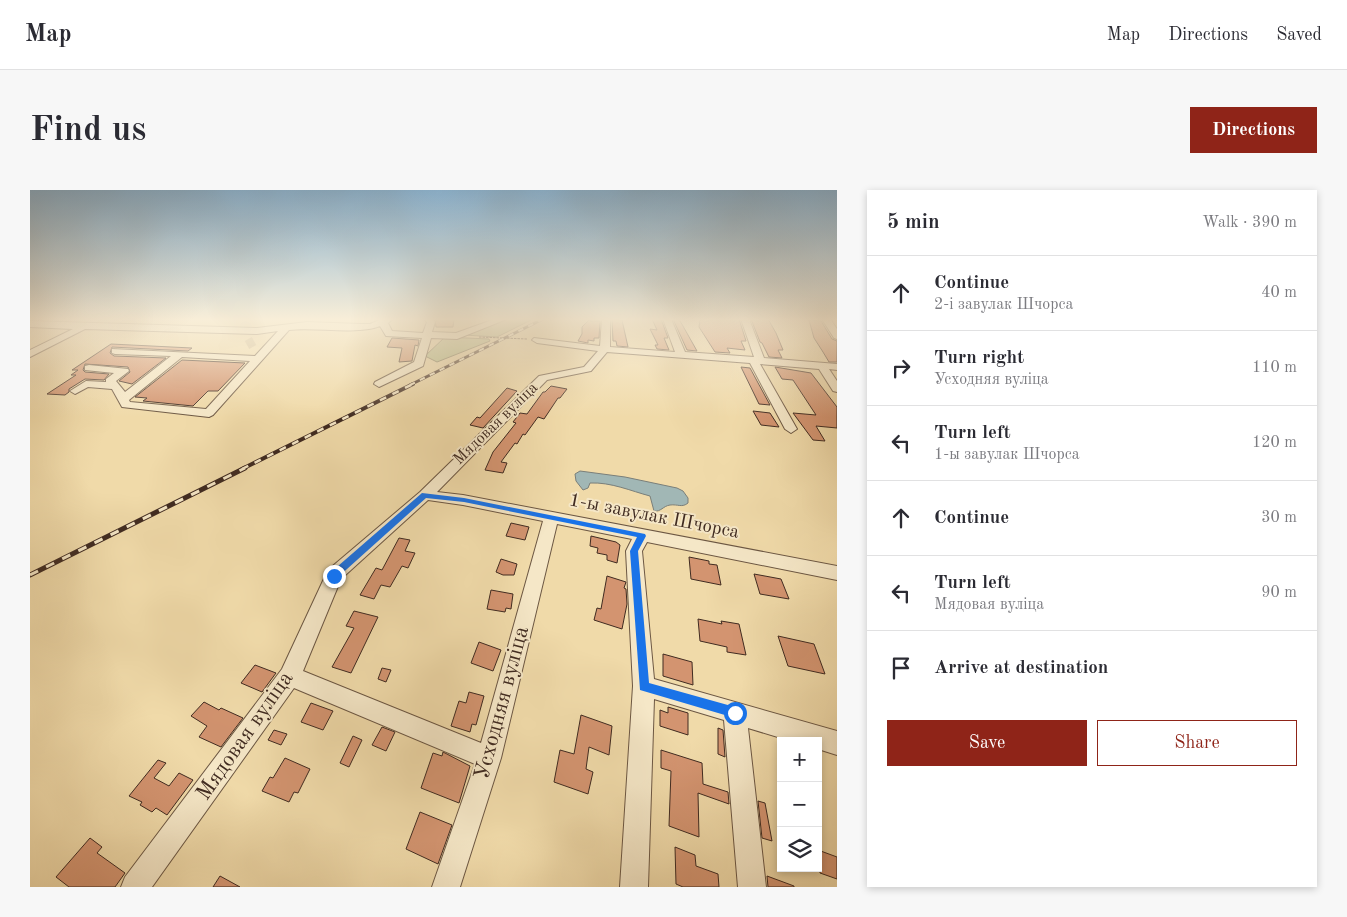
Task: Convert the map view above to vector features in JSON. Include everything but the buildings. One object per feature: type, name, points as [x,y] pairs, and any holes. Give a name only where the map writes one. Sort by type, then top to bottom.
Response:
[{"type":"street","points":[[127,352],[258,359]]},
{"type":"street","points":[[234,357],[240,352]]},
{"type":"street","points":[[75,391],[86,384],[113,386],[118,389],[126,406],[132,408],[208,413],[263,352]]},
{"type":"street","points":[[379,384],[419,364],[423,352]]},
{"type":"street","name":"Мядовая вуліца","points":[[136,887],[290,676],[334,576],[425,495],[543,378],[587,369],[603,352]]},
{"type":"street","points":[[643,352],[837,367]]},
{"type":"street","points":[[754,352],[756,361],[791,429]]},
{"type":"street","points":[[122,400],[180,354]]},
{"type":"street","points":[[822,366],[837,389]]},
{"type":"street","points":[[89,368],[124,370],[110,381],[113,386]]},
{"type":"street","points":[[441,478],[464,500]]},
{"type":"street","name":"1-ы завулак Шчорса","points":[[425,495],[464,500],[837,573]]},
{"type":"street","name":"Усходняя вуліца","points":[[446,887],[489,758],[552,518]]},
{"type":"street","points":[[634,887],[644,686],[634,551],[642,536]]},
{"type":"street","points":[[290,676],[489,758]]},
{"type":"street","points":[[644,686],[837,744]]},
{"type":"street","points":[[735,713],[752,887]]},
{"type":"green space","points":[[430,352],[463,352],[437,362],[425,356]]},
{"type":"water","points":[[580,471],[625,477],[677,488],[683,491],[688,498],[688,503],[682,506],[670,505],[654,511],[650,496],[628,489],[613,485],[590,483],[588,488],[583,490],[576,481],[575,474]]},
{"type":"railway","points":[[410,385],[477,352]]},
{"type":"railway","points":[[242,469],[413,384]]},
{"type":"railway","points":[[30,575],[245,468]]},
{"type":"route","points":[[334,576],[425,495],[464,500],[642,536],[634,551],[644,686],[735,713]]}]
